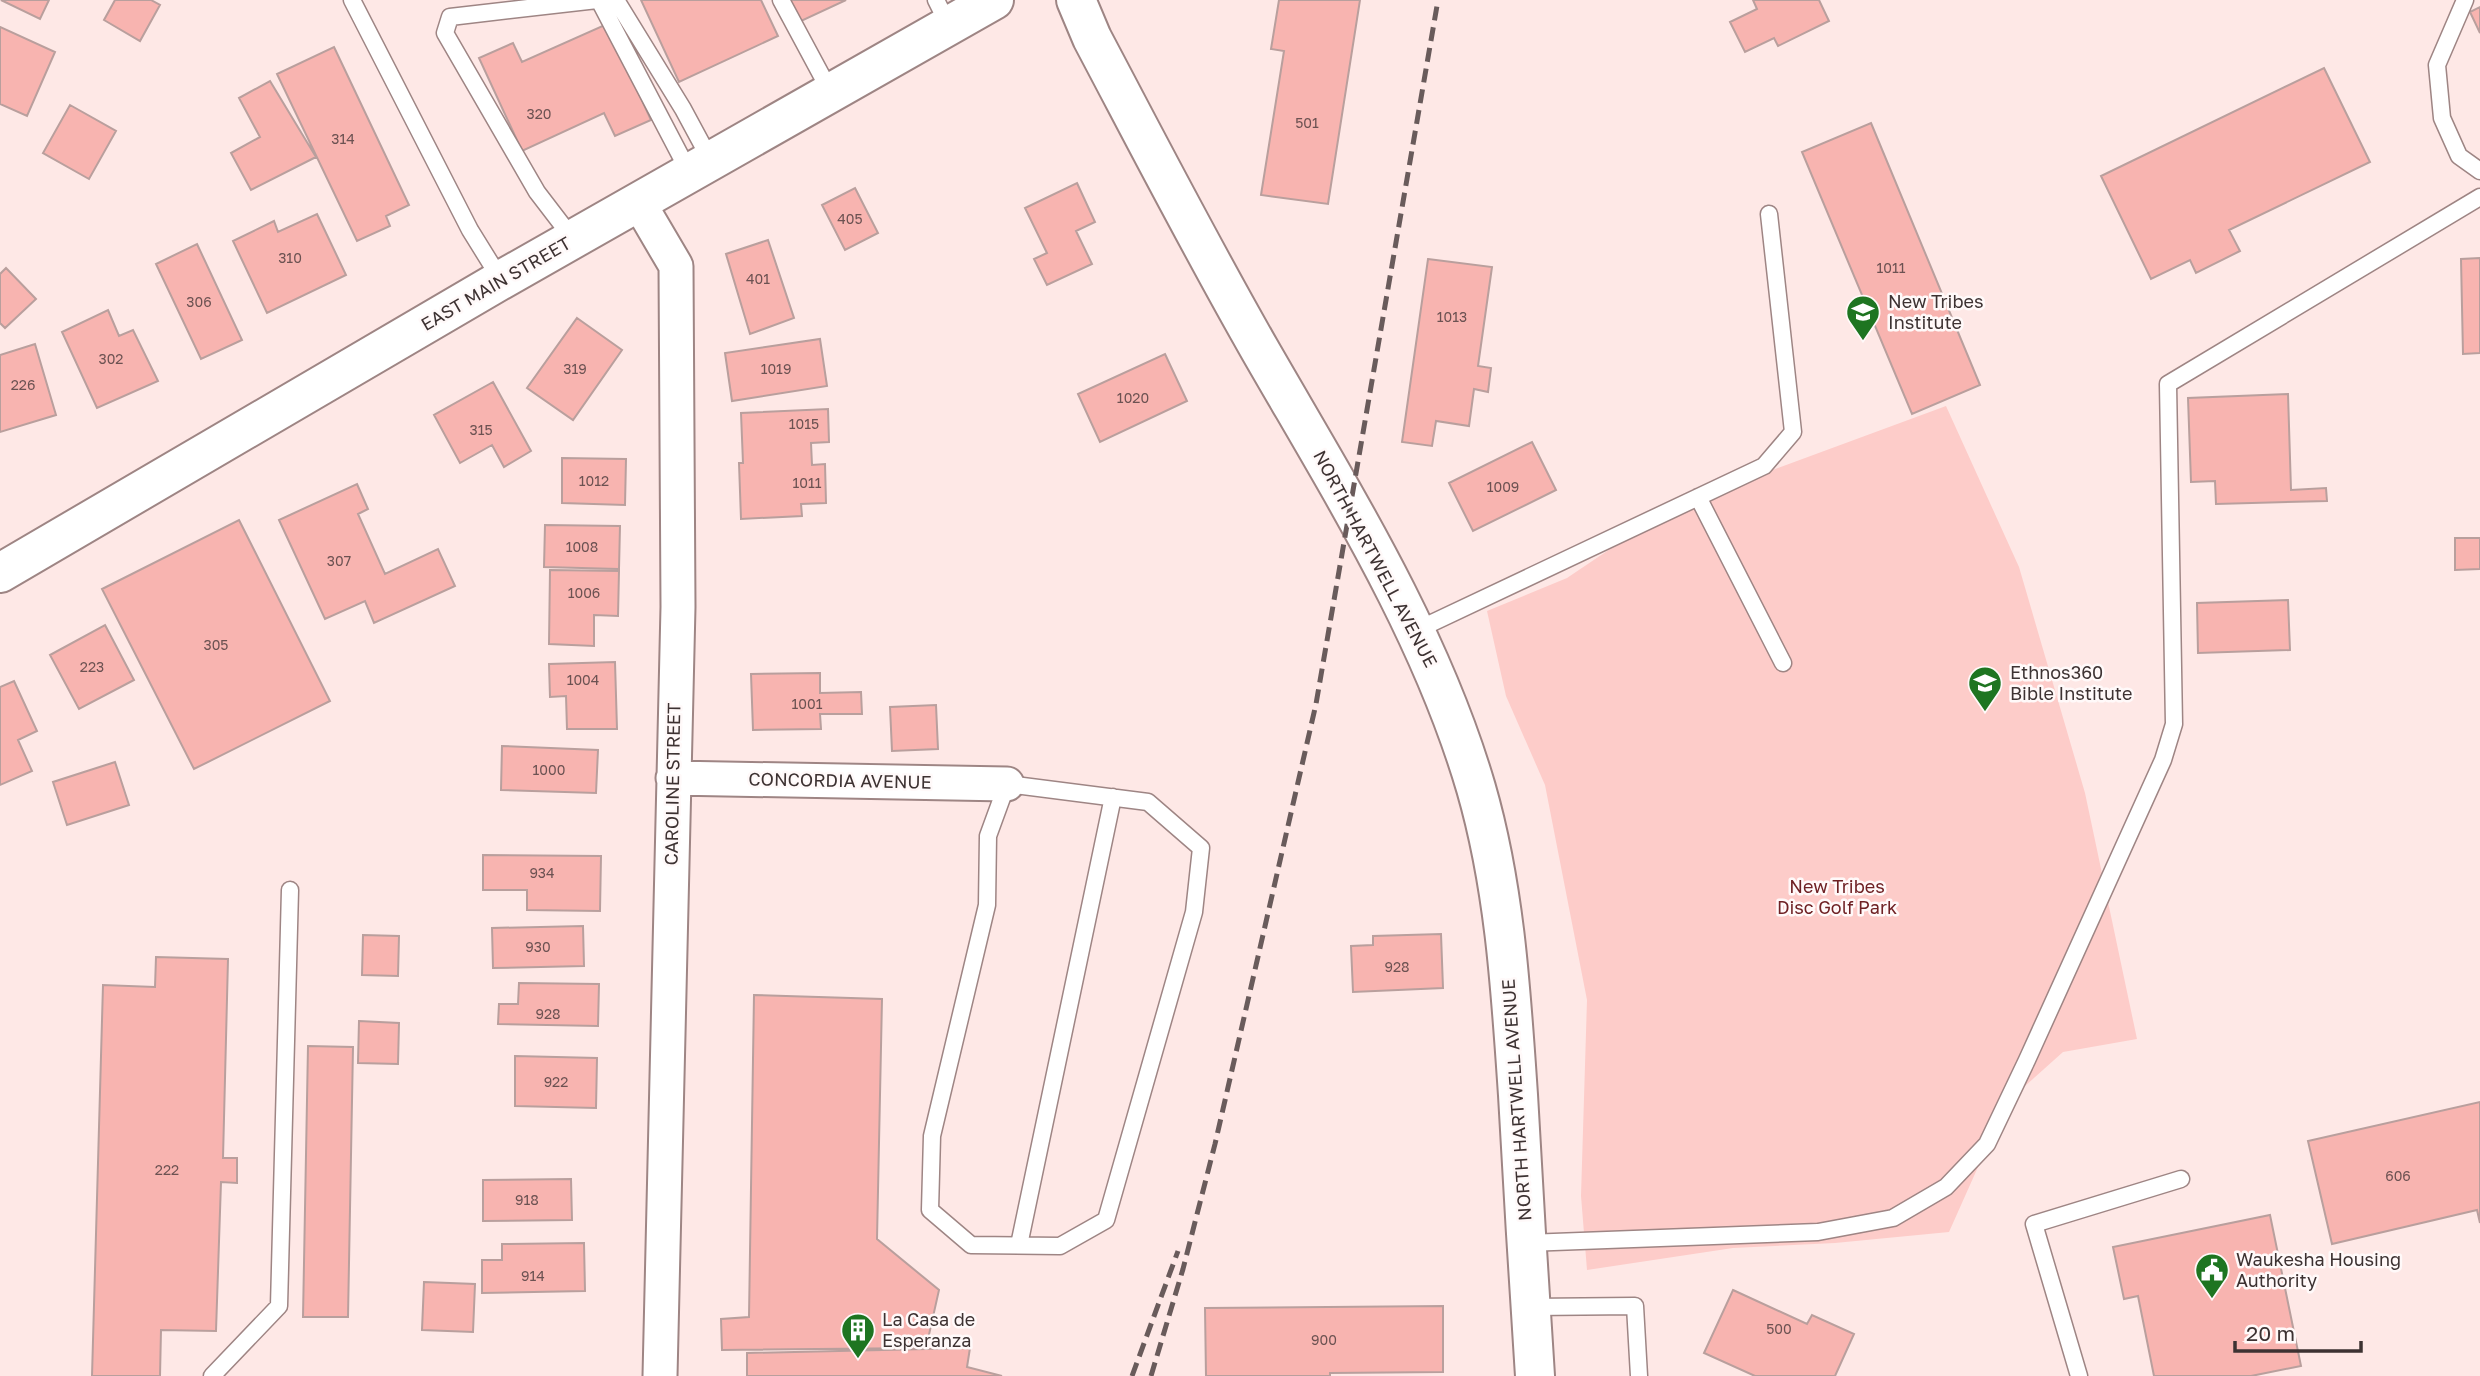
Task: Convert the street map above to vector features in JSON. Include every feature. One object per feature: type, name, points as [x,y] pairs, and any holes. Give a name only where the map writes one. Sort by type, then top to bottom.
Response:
[{"type":"street","name":"EAST MAIN STREET","points":[[3,565],[831,93],[942,13],[993,0]]},
{"type":"street","name":"NORTH HARTWELL AVENUE","points":[[1076,0],[1092,38],[1226,290],[1351,507],[1417,630],[1455,720],[1477,792],[1498,883],[1511,985],[1535,1376]]},
{"type":"street","name":"CAROLINE STREET","points":[[639,203],[676,266],[678,607],[660,1376]]},
{"type":"street","name":"CONCORDIA AVENUE","points":[[673,779],[1007,784]]},
{"type":"lane","points":[[352,0],[470,230],[501,280]]},
{"type":"lane","points":[[574,240],[537,192],[445,33],[450,17],[598,0],[700,168]]},
{"type":"lane","points":[[616,0],[683,109],[700,168]]},
{"type":"lane","points":[[781,0],[831,93]]},
{"type":"lane","points":[[2465,0],[2437,65],[2441,118],[2459,156],[2480,170]]},
{"type":"lane","points":[[1527,1243],[1818,1232],[1893,1218],[1946,1187],[1987,1144],[2028,1060],[2163,760],[2174,724],[2168,384],[2480,197]]},
{"type":"lane","points":[[1417,630],[1764,466],[1793,432],[1769,214]]},
{"type":"lane","points":[[1698,497],[1783,663]]},
{"type":"lane","points":[[1007,784],[1113,797],[1148,802],[1202,848],[1194,912],[1107,1220],[1060,1246],[971,1245],[930,1210],[932,1136],[987,905],[988,836],[1007,784]]},
{"type":"lane","points":[[1019,1245],[1113,797]]},
{"type":"lane","points":[[212,1376],[279,1306],[290,890]]},
{"type":"lane","points":[[2078,1376],[2034,1224],[2181,1180]]},
{"type":"lane","points":[[1531,1307],[1635,1306],[1639,1376]]},
{"type":"green space","name":"New Tribes Disc Golf Park","points":[[1946,406],[2019,567],[2085,793],[2137,1039],[2063,1052],[2007,1102],[1949,1232],[1835,1243],[1733,1248],[1587,1270],[1581,1196],[1587,1000],[1545,785],[1506,696],[1487,611],[1567,578],[1625,539],[1705,495]]},
{"type":"building","points":[[1,0],[49,0],[40,19]]},
{"type":"building","points":[[115,0],[151,0],[160,5],[140,41],[104,20]]},
{"type":"building","points":[[641,0],[761,0],[778,36],[679,82]]},
{"type":"building","points":[[789,0],[846,0],[799,22]]},
{"type":"building","points":[[1279,0],[1360,0],[1328,204],[1261,195],[1284,51],[1271,49]]},
{"type":"building","points":[[1753,0],[1819,0],[1829,21],[1778,46],[1774,38],[1745,52],[1730,22],[1757,9]]},
{"type":"building","points":[[2480,7],[2480,33],[2470,12]]},
{"type":"building","points":[[607,24],[651,120],[615,136],[604,113],[522,151],[479,58],[513,43],[522,62]]},
{"type":"building","points":[[0,27],[55,52],[27,116],[0,104]]},
{"type":"building","points":[[334,47],[409,205],[386,216],[390,226],[357,241],[277,74]]},
{"type":"building","points":[[2324,68],[2370,162],[2229,230],[2240,251],[2196,273],[2190,260],[2151,279],[2101,176]]},
{"type":"building","points":[[270,81],[316,157],[251,190],[231,153],[260,137],[239,98]]},
{"type":"building","points":[[70,105],[116,131],[89,179],[43,153]]},
{"type":"building","points":[[1871,123],[1980,385],[1912,414],[1802,152]]},
{"type":"building","points":[[1077,183],[1095,222],[1076,231],[1092,264],[1047,285],[1034,259],[1047,253],[1025,208]]},
{"type":"building","points":[[855,188],[878,233],[845,250],[822,205]]},
{"type":"building","points":[[317,214],[346,275],[267,313],[233,241],[274,221],[278,232]]},
{"type":"building","points":[[768,240],[794,318],[750,334],[726,254]]},
{"type":"building","points":[[197,244],[242,340],[201,359],[156,264]]},
{"type":"building","points":[[2480,258],[2480,353],[2463,354],[2461,259]]},
{"type":"building","points":[[1428,259],[1492,267],[1478,366],[1491,368],[1488,392],[1474,389],[1469,426],[1436,421],[1432,446],[1402,442]]},
{"type":"building","points":[[6,268],[36,299],[5,328],[0,323],[0,274]]},
{"type":"building","points":[[108,310],[119,336],[133,330],[158,381],[97,408],[62,332]]},
{"type":"building","points":[[577,318],[622,350],[573,420],[527,388]]},
{"type":"building","points":[[820,339],[827,386],[732,401],[725,353]]},
{"type":"building","points":[[35,344],[56,415],[0,432],[0,355]]},
{"type":"building","points":[[1165,354],[1187,401],[1100,442],[1078,394]]},
{"type":"building","points":[[493,382],[531,451],[504,467],[492,445],[460,463],[434,415]]},
{"type":"building","points":[[2288,394],[2291,490],[2326,488],[2327,501],[2216,504],[2215,481],[2191,482],[2188,398]]},
{"type":"building","points":[[828,409],[829,442],[811,443],[812,465],[825,464],[826,503],[801,504],[802,516],[741,519],[741,413]]},
{"type":"building","points":[[1532,442],[1556,490],[1473,531],[1449,483]]},
{"type":"building","points":[[562,458],[626,459],[625,505],[562,503]]},
{"type":"building","points":[[357,484],[368,509],[358,514],[385,574],[438,549],[455,586],[374,623],[365,601],[325,619],[279,520]]},
{"type":"building","points":[[239,520],[330,701],[194,769],[102,589]]},
{"type":"building","points":[[545,525],[620,526],[619,569],[544,567]]},
{"type":"building","points":[[2455,538],[2480,538],[2480,569],[2455,570]]},
{"type":"building","points":[[550,570],[619,571],[618,616],[594,615],[594,646],[549,644]]},
{"type":"building","points":[[2288,600],[2290,650],[2198,653],[2197,603]]},
{"type":"building","points":[[105,625],[134,680],[79,709],[50,655]]},
{"type":"building","points":[[615,662],[617,729],[567,729],[566,696],[550,697],[549,664]]},
{"type":"building","points":[[820,673],[820,693],[861,692],[862,714],[820,714],[821,729],[753,730],[751,674]]},
{"type":"building","points":[[14,681],[37,731],[18,740],[32,771],[0,785],[0,687]]},
{"type":"building","points":[[936,705],[938,749],[892,751],[890,707]]},
{"type":"building","points":[[502,746],[598,750],[596,793],[501,790]]},
{"type":"building","points":[[115,762],[129,805],[67,825],[53,782]]},
{"type":"building","points":[[483,855],[601,856],[600,911],[527,910],[527,890],[483,890]]},
{"type":"building","points":[[583,926],[584,966],[493,968],[492,928]]},
{"type":"building","points":[[1441,934],[1443,988],[1353,992],[1351,946],[1373,945],[1373,936]]},
{"type":"building","points":[[363,935],[399,936],[398,976],[362,975]]},
{"type":"building","points":[[156,957],[228,959],[223,1158],[237,1158],[237,1183],[221,1182],[216,1331],[161,1330],[160,1376],[92,1376],[103,985],[155,987]]},
{"type":"building","points":[[519,983],[599,984],[598,1026],[498,1024],[499,1004],[518,1004]]},
{"type":"building","points":[[754,995],[882,999],[877,1239],[939,1290],[926,1348],[722,1350],[721,1319],[749,1317]]},
{"type":"building","points":[[359,1021],[399,1023],[398,1064],[358,1063]]},
{"type":"building","points":[[308,1046],[353,1047],[348,1317],[303,1317]]},
{"type":"building","points":[[515,1056],[597,1058],[596,1108],[515,1106]]},
{"type":"building","points":[[2480,1102],[2480,1223],[2477,1210],[2332,1244],[2308,1141]]},
{"type":"building","points":[[571,1179],[572,1220],[483,1221],[483,1180]]},
{"type":"building","points":[[2270,1215],[2301,1366],[2251,1376],[2154,1376],[2138,1296],[2124,1299],[2113,1247]]},
{"type":"building","points":[[584,1243],[585,1291],[482,1293],[482,1260],[502,1260],[502,1244]]},
{"type":"building","points":[[424,1282],[475,1284],[473,1332],[422,1330]]},
{"type":"building","points":[[1733,1290],[1807,1324],[1812,1315],[1854,1334],[1835,1376],[1755,1376],[1704,1353]]},
{"type":"building","points":[[1443,1306],[1443,1372],[1206,1376],[1205,1308]]},
{"type":"building","name":"La Casa de Esperanza","points":[[970,1348],[967,1367],[1002,1376],[747,1376],[747,1353]]},
{"type":"railway","points":[[1151,1376],[1183,1269],[1215,1144],[1316,704],[1438,0]]},
{"type":"railway","points":[[1132,1376],[1178,1251]]},
{"type":"place","name":"New Tribes Institute","points":[[1863,342]]},
{"type":"place","name":"Ethnos360 Bible Institute","points":[[1985,713]]},
{"type":"place","name":"Waukesha Housing Authority","points":[[2212,1300]]},
{"type":"place","name":"La Casa de Esperanza","points":[[858,1360]]}]
